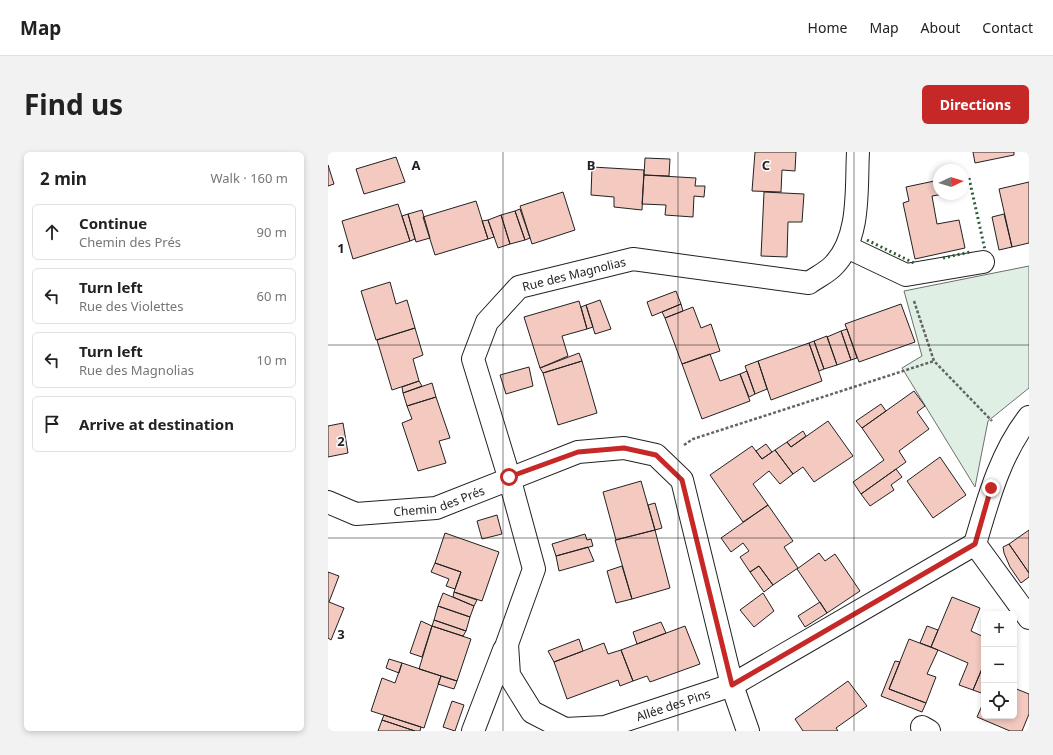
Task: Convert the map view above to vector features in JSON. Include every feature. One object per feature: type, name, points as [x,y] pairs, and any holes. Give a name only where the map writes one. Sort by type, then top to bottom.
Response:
[{"type":"street","name":"Rue des Magnolias","points":[[509,477],[473,359],[487,322],[519,287],[633,259],[809,283],[834,265],[847,247],[853,233],[858,152]]},
{"type":"street","points":[[847,247],[906,275],[983,262]]},
{"type":"street","points":[[1029,417],[1012,441],[991,488],[975,544],[1029,618]]},
{"type":"street","name":"Chemin des Prés","points":[[328,502],[356,514],[436,508],[509,477],[578,452],[624,448],[656,455],[682,480],[732,685],[748,731]]},
{"type":"street","name":"Allée des Pins","points":[[509,477],[534,569],[507,644],[509,675],[532,712],[565,729],[606,729],[732,685],[975,544]]},
{"type":"street","points":[[473,731],[507,644]]},
{"type":"path","points":[[906,275],[934,362],[1012,441]]},
{"type":"path","points":[[662,462],[693,439],[934,362]]},
{"type":"green space","points":[[1029,266],[1029,388],[988,421],[975,487],[902,368],[922,356],[904,291]]},
{"type":"building","points":[[755,152],[796,152],[795,171],[782,170],[781,192],[752,191]]},
{"type":"building","points":[[973,152],[1014,152],[1014,155],[975,163]]},
{"type":"building","points":[[396,157],[405,182],[364,194],[356,169]]},
{"type":"building","points":[[645,158],[670,159],[669,176],[644,175]]},
{"type":"building","points":[[328,165],[334,184],[328,186]]},
{"type":"building","points":[[592,167],[644,170],[642,210],[614,207],[614,197],[591,195]]},
{"type":"building","points":[[644,175],[696,178],[695,186],[705,186],[704,197],[694,196],[693,217],[665,215],[666,205],[642,204]]},
{"type":"building","points":[[933,181],[932,196],[937,224],[959,220],[965,248],[915,259],[903,203],[909,201],[906,187]]},
{"type":"building","points":[[1029,182],[1029,243],[1012,247],[999,189]]},
{"type":"building","points":[[563,192],[575,230],[532,244],[520,206]]},
{"type":"building","points":[[764,192],[804,194],[802,222],[788,222],[787,257],[761,256]]},
{"type":"building","points":[[476,201],[488,239],[435,255],[423,217]]},
{"type":"building","points":[[398,204],[410,241],[353,259],[342,221]]},
{"type":"building","points":[[520,209],[530,238],[525,240],[515,211]]},
{"type":"building","points":[[422,210],[430,238],[416,242],[408,214]]},
{"type":"building","points":[[515,211],[525,240],[510,244],[501,215]]},
{"type":"building","points":[[408,214],[415,239],[410,241],[402,216]]},
{"type":"building","points":[[1004,214],[1012,247],[999,250],[992,217]]},
{"type":"building","points":[[501,215],[510,244],[498,248],[488,220]]},
{"type":"building","points":[[488,220],[494,237],[488,239],[482,221]]},
{"type":"building","points":[[390,282],[396,304],[407,300],[415,328],[376,340],[361,291]]},
{"type":"building","points":[[676,291],[681,304],[652,316],[647,302]]},
{"type":"building","points":[[600,300],[611,329],[595,334],[586,305]]},
{"type":"building","points":[[579,301],[587,329],[562,336],[568,356],[540,368],[524,317]]},
{"type":"building","points":[[681,304],[683,311],[665,318],[662,312]]},
{"type":"building","points":[[901,304],[915,342],[859,362],[845,324]]},
{"type":"building","points":[[586,305],[593,327],[587,329],[581,307]]},
{"type":"building","points":[[693,307],[701,328],[711,324],[720,351],[682,364],[665,318]]},
{"type":"building","points":[[415,328],[423,355],[413,359],[419,381],[392,390],[377,340]]},
{"type":"building","points":[[847,329],[857,358],[851,360],[841,331]]},
{"type":"building","points":[[841,331],[851,360],[837,365],[827,337]]},
{"type":"building","points":[[827,336],[837,365],[824,369],[814,341]]},
{"type":"building","points":[[814,341],[824,369],[819,371],[809,343]]},
{"type":"building","points":[[809,343],[822,381],[771,400],[758,361]]},
{"type":"building","points":[[579,353],[582,361],[543,373],[540,368]]},
{"type":"building","points":[[710,354],[720,381],[740,374],[750,401],[702,419],[682,364]]},
{"type":"building","points":[[582,361],[597,413],[558,425],[543,373]]},
{"type":"building","points":[[758,361],[767,389],[755,394],[745,366]]},
{"type":"building","points":[[529,367],[533,386],[506,394],[500,375]]},
{"type":"building","points":[[747,371],[755,394],[749,397],[740,374]]},
{"type":"building","points":[[419,381],[422,386],[403,393],[402,387]]},
{"type":"building","points":[[432,383],[436,397],[407,406],[403,393]]},
{"type":"building","points":[[914,391],[925,406],[917,412],[929,429],[899,451],[906,462],[861,494],[853,482],[884,460],[862,428]]},
{"type":"building","points":[[436,397],[450,438],[439,441],[446,463],[418,471],[402,423],[412,419],[407,406]]},
{"type":"building","points":[[881,404],[886,411],[862,428],[856,421]]},
{"type":"building","points":[[828,421],[853,456],[814,482],[803,467],[793,474],[775,450],[787,442],[791,447]]},
{"type":"building","points":[[343,423],[348,453],[328,457],[328,426]]},
{"type":"building","points":[[803,431],[806,436],[791,447],[787,442]]},
{"type":"building","points":[[766,444],[772,452],[762,459],[756,451]]},
{"type":"building","points":[[752,446],[762,459],[775,450],[793,474],[780,484],[769,471],[753,484],[768,505],[743,522],[710,475]]},
{"type":"building","points":[[940,457],[966,495],[933,518],[907,481]]},
{"type":"building","points":[[896,469],[902,477],[891,485],[894,490],[870,506],[861,494]]},
{"type":"building","points":[[641,481],[655,530],[616,540],[603,492]]},
{"type":"building","points":[[655,503],[662,528],[655,530],[648,505]]},
{"type":"building","points":[[768,505],[793,541],[784,547],[798,568],[773,585],[759,566],[750,572],[740,557],[749,551],[743,543],[731,552],[721,538]]},
{"type":"building","points":[[497,515],[502,534],[482,539],[477,521]]},
{"type":"building","points":[[655,530],[670,588],[632,599],[615,540]]},
{"type":"building","points":[[1029,530],[1029,573],[1009,544]]},
{"type":"building","points":[[445,533],[499,552],[482,601],[454,592],[461,572],[435,563]]},
{"type":"building","points":[[585,534],[587,540],[591,539],[593,546],[556,556],[552,544]]},
{"type":"building","points":[[1009,544],[1029,573],[1029,577],[1021,583],[1010,567],[1004,553],[1003,547]]},
{"type":"building","points":[[588,547],[594,561],[559,571],[556,556]]},
{"type":"building","points":[[819,553],[825,561],[835,554],[860,591],[827,613],[797,569]]},
{"type":"building","points":[[435,563],[461,572],[455,589],[446,586],[449,579],[431,572]]},
{"type":"building","points":[[622,566],[632,599],[616,603],[607,571]]},
{"type":"building","points":[[759,566],[773,585],[764,592],[750,572]]},
{"type":"building","points":[[328,572],[339,576],[329,602],[344,608],[331,640],[328,638]]},
{"type":"building","points":[[454,592],[477,600],[474,606],[453,597]]},
{"type":"building","points":[[443,593],[474,606],[470,617],[438,606]]},
{"type":"building","points":[[763,593],[774,611],[754,627],[740,610]]},
{"type":"building","points":[[952,597],[980,608],[971,631],[981,636],[981,671],[973,690],[959,685],[968,663],[931,647]]},
{"type":"building","points":[[820,602],[827,613],[805,627],[798,616]]},
{"type":"building","points":[[438,606],[470,617],[466,631],[434,620]]},
{"type":"building","points":[[434,620],[466,631],[463,636],[432,626]]},
{"type":"building","points":[[421,621],[432,626],[422,657],[410,653]]},
{"type":"building","points":[[661,622],[666,633],[637,644],[633,632]]},
{"type":"building","points":[[432,626],[471,639],[457,681],[419,669]]},
{"type":"building","points":[[685,626],[700,664],[650,682],[647,676],[633,681],[621,650]]},
{"type":"building","points":[[927,626],[938,630],[931,647],[920,643]]},
{"type":"building","points":[[579,639],[583,651],[554,662],[548,651]]},
{"type":"building","points":[[909,639],[938,650],[927,674],[936,677],[926,703],[889,689]]},
{"type":"building","points":[[604,643],[608,654],[621,650],[633,681],[620,686],[618,680],[567,699],[554,662]]},
{"type":"building","points":[[389,659],[402,663],[399,673],[386,668]]},
{"type":"building","points":[[895,661],[900,662],[889,689],[926,703],[922,712],[881,696]]},
{"type":"building","points":[[402,663],[441,676],[424,728],[371,711],[382,678],[395,683]]},
{"type":"building","points":[[981,671],[981,693],[973,690]]},
{"type":"building","points":[[441,676],[457,681],[454,689],[438,684]]},
{"type":"building","points":[[848,681],[867,706],[836,728],[838,731],[803,731],[795,719]]},
{"type":"building","points":[[1017,689],[1029,694],[1029,714],[1022,731],[1010,731],[982,719],[1017,719]]},
{"type":"building","points":[[452,701],[464,705],[455,731],[443,727]]},
{"type":"building","points":[[981,708],[981,719],[977,717]]},
{"type":"building","points":[[384,715],[421,727],[420,731],[415,731],[382,720]]},
{"type":"building","points":[[382,720],[415,731],[378,731]]},
{"type":"hedge","points":[[969,178],[985,250]]},
{"type":"hedge","points":[[867,240],[916,264]]},
{"type":"hedge","points":[[943,258],[970,252]]},
{"type":"route","points":[[509,477],[578,452],[624,448],[656,455],[682,480],[732,685],[975,544],[991,488]]}]
